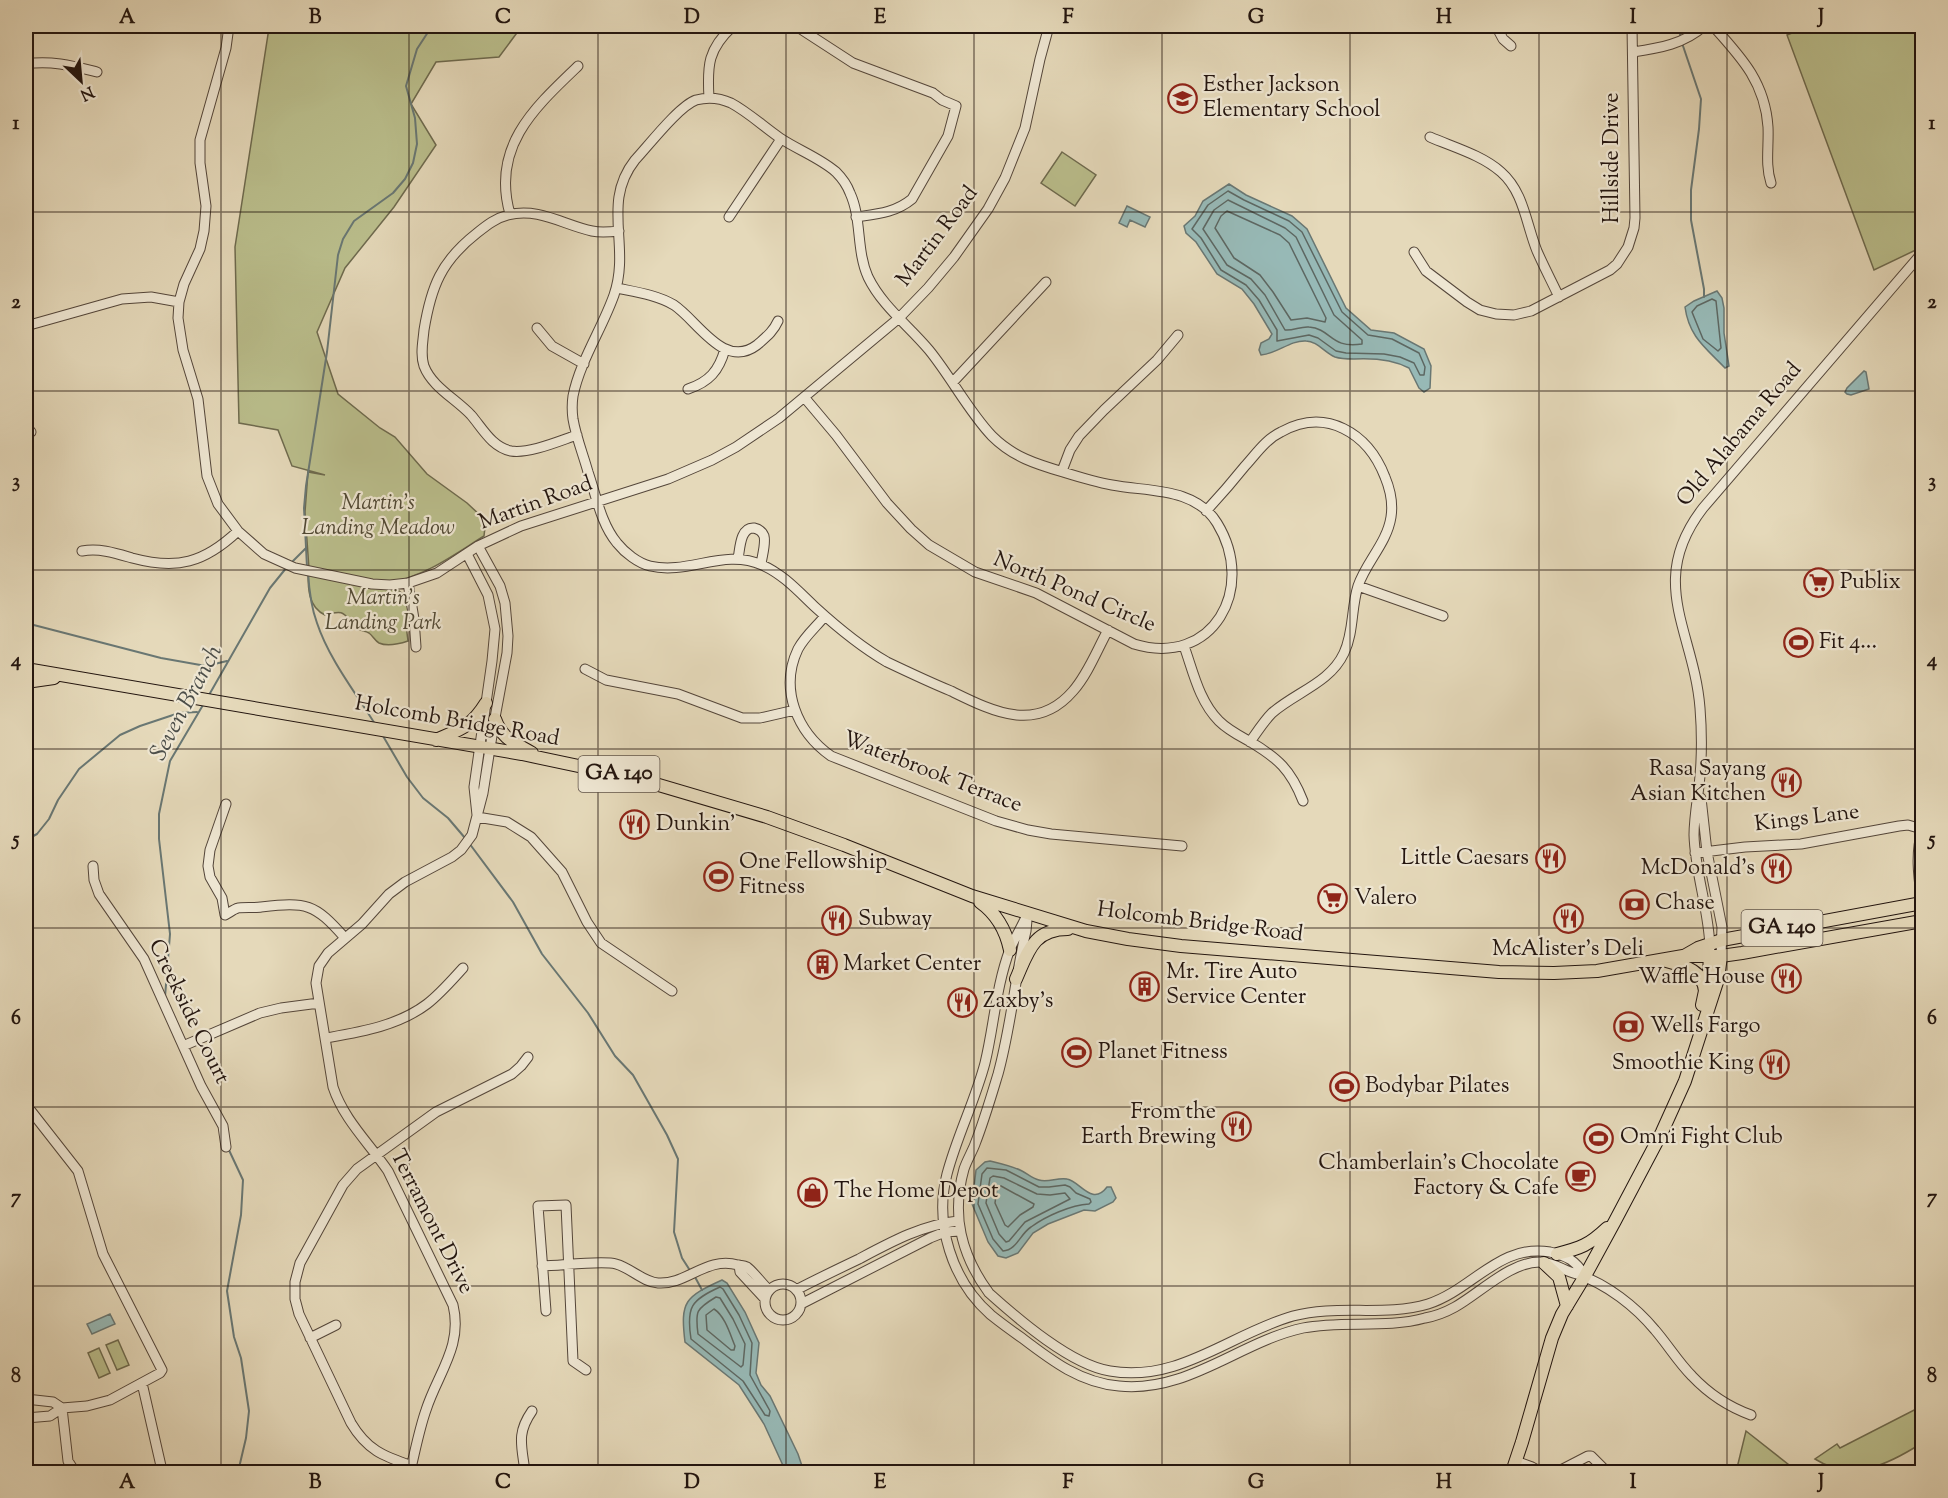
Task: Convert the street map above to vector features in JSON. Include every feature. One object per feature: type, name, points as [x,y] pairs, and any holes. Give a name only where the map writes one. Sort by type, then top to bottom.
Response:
[{"type":"main road","name":"Holcomb Bridge Road","points":[[26,669],[541,758],[635,778],[740,808],[819,836],[972,897],[1027,915],[1076,929],[1128,939],[1181,946],[1547,974],[1589,972],[1683,956],[1742,954],[1923,921]]},
{"type":"main road","points":[[26,682],[68,676]]},
{"type":"main road","points":[[436,740],[470,724],[477,718],[486,703]]},
{"type":"main road","points":[[495,718],[499,730],[505,737],[541,758]]},
{"type":"main road","points":[[972,897],[987,907],[998,920],[1006,934],[1010,950]]},
{"type":"main road","name":"Holcomb Bridge Road","points":[[1683,956],[1722,940],[1922,903]]},
{"type":"main road","points":[[1016,980],[1030,945],[1054,929],[1076,929]]},
{"type":"main road","points":[[1708,995],[1730,964],[1742,954]]},
{"type":"main road","name":"Old Alabama Road","points":[[1514,1467],[1552,1338],[1674,1107],[1692,1059],[1699,1014],[1708,995],[1709,972],[1716,956]]},
{"type":"main road","points":[[1664,960],[1697,973],[1708,995]]},
{"type":"main road","points":[[1557,1254],[1581,1248],[1595,1240],[1615,1221]]},
{"type":"main road","points":[[1544,1263],[1559,1277],[1567,1306]]},
{"type":"street","name":"Martin Road","points":[[229,26],[226,48],[200,140],[200,163],[206,206],[204,231],[200,249],[184,284],[179,302],[179,335],[198,399],[207,476],[218,504],[238,531],[264,554],[295,568],[372,584],[390,585],[408,583],[437,573],[478,546],[521,526],[668,479],[712,460],[759,433],[898,318],[928,288],[954,257],[988,209],[1005,178],[1025,128],[1049,26]]},
{"type":"street","points":[[733,26],[718,40],[710,59],[709,98],[695,101],[682,109],[628,169],[618,196],[621,260],[617,288],[576,382],[572,400],[577,435],[606,525],[616,543],[646,565],[662,568],[677,569],[719,560],[738,559],[761,564],[781,576],[856,643],[887,662],[991,710],[1014,715],[1029,715],[1044,711],[1068,696],[1081,681],[1108,630]]},
{"type":"street","points":[[796,26],[853,63],[933,93],[956,106],[948,136],[912,199],[903,207],[892,212],[856,217]]},
{"type":"street","points":[[1496,26],[1503,39],[1511,46]]},
{"type":"street","name":"Hillside Drive","points":[[1414,252],[1426,271],[1467,302],[1480,310],[1497,314],[1514,315],[1531,311],[1610,270],[1623,255],[1632,237],[1635,218],[1632,26]]},
{"type":"street","points":[[1634,52],[1679,42],[1704,26]]},
{"type":"street","points":[[1713,26],[1743,58],[1760,89],[1767,120],[1767,168],[1771,183]]},
{"type":"street","points":[[26,64],[61,63],[98,72]]},
{"type":"street","points":[[510,214],[505,198],[504,181],[506,166],[512,150],[533,110],[578,66]]},
{"type":"street","name":"North Pond Circle","points":[[709,98],[732,103],[781,139],[827,165],[838,174],[851,194],[868,276],[880,296],[929,351],[987,430],[1000,444],[1027,461],[1114,485],[1176,494],[1196,503],[1206,511],[1218,525],[1227,545],[1232,572],[1232,591],[1226,609],[1216,624],[1202,637],[1184,646],[1166,649],[1148,648],[1134,644],[1036,593],[975,572],[929,545],[911,529],[887,503],[804,397]]},
{"type":"street","points":[[1430,137],[1487,162],[1511,182],[1520,199],[1537,250],[1559,297]]},
{"type":"street","points":[[729,217],[781,139]]},
{"type":"street","points":[[577,435],[524,451],[502,448],[490,440],[463,406],[433,381],[423,364],[422,348],[428,306],[441,271],[452,256],[491,222],[510,214],[536,213],[591,231],[620,231]]},
{"type":"street","name":"Old Alabama Road","points":[[1716,956],[1710,943],[1709,925],[1695,853],[1694,823],[1699,783],[1701,725],[1699,698],[1675,591],[1676,562],[1686,533],[1702,508],[1923,253]]},
{"type":"street","points":[[953,382],[1046,282]]},
{"type":"street","points":[[617,288],[655,297],[672,304],[688,315],[716,344],[725,349],[739,351],[753,348],[771,334],[778,321]]},
{"type":"street","points":[[26,326],[122,299],[151,297],[179,302]]},
{"type":"street","points":[[537,327],[552,346],[584,364]]},
{"type":"street","points":[[1062,471],[1070,450],[1079,436],[1157,360],[1178,335]]},
{"type":"street","points":[[688,389],[702,384],[713,375],[721,363],[725,349]]},
{"type":"street","points":[[1206,511],[1264,445],[1280,432],[1295,425],[1313,422],[1330,423],[1346,429],[1363,440],[1375,456],[1388,483],[1391,517],[1387,532],[1367,565],[1358,586],[1349,641],[1339,663],[1323,679],[1273,713],[1250,742]]},
{"type":"street","points":[[738,559],[744,532],[749,528],[757,528],[765,539],[761,564]]},
{"type":"street","points":[[82,550],[104,549],[151,563],[179,564],[211,553],[238,531]]},
{"type":"street","points":[[478,546],[500,586],[508,621],[507,653],[495,718],[484,748]]},
{"type":"street","points":[[466,554],[488,595],[495,629],[486,703],[484,748]]},
{"type":"street","points":[[408,583],[416,647]]},
{"type":"street","points":[[1358,586],[1443,616]]},
{"type":"street","name":"Waterbrook Terrace","points":[[825,616],[805,638],[794,659],[791,682],[795,710],[809,738],[831,756],[996,821],[1051,834],[1182,846]]},
{"type":"street","points":[[1184,646],[1200,692],[1210,710],[1226,727],[1276,759],[1295,780],[1303,801]]},
{"type":"street","points":[[585,669],[606,680],[678,694],[742,718],[760,718],[795,710]]},
{"type":"street","name":"Terramont Drive","points":[[411,1469],[426,1409],[453,1343],[456,1317],[453,1305],[397,1189],[377,1154],[348,1121],[338,1102],[333,1087],[316,983],[319,966],[328,953],[362,924],[395,888],[461,850],[472,835],[483,793],[484,748]]},
{"type":"street","name":"Old Alabama Road","points":[[1699,783],[1707,852],[1716,892],[1722,940],[1716,956]]},
{"type":"street","points":[[226,804],[210,850],[208,866],[212,882],[222,898],[225,915],[238,908],[288,904],[306,906],[327,918],[345,938]]},
{"type":"street","points":[[477,817],[507,822],[531,837],[562,872],[586,922],[601,943],[672,991]]},
{"type":"street","name":"Kings Lane","points":[[1695,853],[1801,844],[1908,825],[1923,830]]},
{"type":"street","points":[[1922,903],[1918,863],[1923,830]]},
{"type":"street","name":"Creekside Court","points":[[93,866],[94,880],[99,894],[144,959],[201,1086],[223,1126],[226,1147]]},
{"type":"street","points":[[1027,915],[1010,950],[999,991],[984,1067],[946,1177],[943,1204],[944,1227],[949,1250],[959,1274],[990,1314],[1065,1369],[1093,1381],[1122,1387],[1149,1387],[1174,1381],[1273,1338],[1302,1329],[1330,1325],[1401,1323],[1430,1317],[1457,1306],[1510,1271],[1539,1262],[1557,1265],[1585,1276],[1616,1294],[1646,1320],[1694,1378],[1727,1404],[1751,1415]]},
{"type":"street","points":[[1027,915],[1026,931],[998,1074],[975,1143],[964,1168],[959,1194],[959,1226],[963,1246],[979,1281],[989,1293],[1004,1307],[1066,1353],[1086,1364],[1108,1371],[1137,1374],[1166,1370],[1260,1328],[1311,1312],[1394,1309],[1422,1305],[1441,1299],[1513,1254],[1538,1250],[1577,1262],[1585,1276]]},
{"type":"street","points":[[326,1038],[372,1030],[414,1012],[435,998],[463,968]]},
{"type":"street","points":[[183,1046],[260,1013],[319,1003]]},
{"type":"street","points":[[411,1469],[379,1453],[358,1436],[299,1314],[295,1299],[295,1282],[300,1263],[343,1185],[357,1169],[436,1112],[512,1074],[528,1057]]},
{"type":"street","points":[[26,1109],[31,1111],[78,1171],[104,1254],[162,1370],[110,1400],[87,1406],[62,1408],[50,1416],[26,1418]]},
{"type":"street","points":[[546,1311],[538,1206],[566,1204],[573,1361],[586,1370]]},
{"type":"street","points":[[924,1228],[943,1204]]},
{"type":"street","points":[[796,1290],[924,1228],[959,1226]]},
{"type":"street","points":[[801,1304],[930,1238],[944,1227]]},
{"type":"street","points":[[930,1238],[949,1250]]},
{"type":"street","points":[[542,1266],[613,1263],[651,1282],[659,1283],[672,1281],[708,1265],[722,1262],[739,1265],[740,1272],[767,1295]]},
{"type":"street","points":[[782,1284],[796,1290],[801,1304],[796,1315],[782,1320],[769,1314],[766,1309],[767,1295],[782,1284]]},
{"type":"street","points":[[310,1338],[336,1325]]},
{"type":"street","points":[[142,1383],[161,1466]]},
{"type":"street","points":[[26,1399],[53,1402],[62,1408],[68,1461],[75,1473]]},
{"type":"street","points":[[525,1473],[520,1446],[521,1434],[532,1411]]},
{"type":"street","points":[[1557,1473],[1588,1456],[1591,1456],[1607,1473]]},
{"type":"street","points":[[1514,1467],[1532,1467],[1541,1473]]},
{"type":"green space","name":"Martin's Landing Meadow","points":[[272,26],[522,26],[499,57],[436,62],[411,104],[436,145],[394,207],[345,268],[317,332],[338,394],[380,428],[395,437],[427,474],[467,503],[483,518],[484,536],[450,558],[402,580],[388,583],[309,569],[305,512],[308,472],[325,475],[292,466],[278,430],[239,423],[235,247],[269,28]]},
{"type":"green space","points":[[1810,26],[1922,26],[1922,247],[1874,270],[1787,35]]},
{"type":"green space","points":[[1062,152],[1096,175],[1075,206],[1041,183]]},
{"type":"green space","name":"Martin's Landing Park","points":[[308,572],[400,591],[408,602],[412,623],[406,625],[408,641],[394,645],[382,644],[369,633],[358,629],[344,614],[325,615],[319,612],[310,596]]},
{"type":"green space","points":[[118,1340],[129,1365],[117,1370],[106,1345]]},
{"type":"green space","points":[[99,1348],[110,1373],[99,1378],[88,1353]]},
{"type":"green space","points":[[1922,1406],[1922,1443],[1897,1458],[1870,1468],[1856,1470],[1843,1470],[1815,1459],[1837,1444],[1840,1448]]},
{"type":"green space","points":[[1746,1431],[1798,1472],[1736,1472]]},
{"type":"water","points":[[1229,184],[1246,195],[1292,216],[1307,229],[1346,308],[1371,330],[1394,333],[1424,349],[1431,366],[1430,388],[1424,392],[1419,388],[1409,368],[1403,365],[1382,360],[1337,358],[1310,342],[1300,341],[1261,355],[1259,350],[1261,343],[1269,339],[1272,334],[1242,289],[1217,274],[1196,242],[1186,233],[1184,226],[1195,216],[1203,201]]},
{"type":"water","points":[[1127,206],[1150,217],[1145,227],[1130,220],[1127,227],[1119,223]]},
{"type":"water","points":[[1717,291],[1722,298],[1724,308],[1724,333],[1729,366],[1725,368],[1694,334],[1685,307]]},
{"type":"water","points":[[1864,371],[1869,389],[1851,395],[1847,394],[1845,392],[1847,388]]},
{"type":"water","points":[[990,1161],[1022,1171],[1039,1180],[1067,1179],[1091,1194],[1111,1187],[1116,1198],[1113,1202],[1095,1211],[1084,1210],[1048,1224],[1033,1233],[1018,1253],[1006,1258],[998,1256],[988,1242],[972,1204],[976,1170],[985,1162]]},
{"type":"water","points":[[722,1280],[727,1283],[745,1312],[759,1343],[756,1373],[761,1385],[770,1396],[798,1454],[804,1472],[786,1472],[764,1424],[739,1385],[685,1342],[683,1317],[688,1302],[700,1291]]},
{"type":"water","points":[[110,1314],[115,1324],[92,1334],[87,1324]]},
{"type":"waterway","name":"Seven Branch","points":[[307,567],[304,508],[306,486],[327,352],[338,255],[343,239],[354,221],[393,193],[405,179],[413,163],[417,144],[415,118],[406,86],[417,49],[432,26]]},
{"type":"waterway","points":[[1678,26],[1681,38]]},
{"type":"waterway","points":[[1682,43],[1701,99],[1691,190],[1691,220],[1704,297]]},
{"type":"waterway","name":"Seven Branch","points":[[291,563],[306,548]]},
{"type":"waterway","name":"Seven Branch","points":[[209,695],[270,588],[287,567]]},
{"type":"waterway","points":[[308,572],[312,604],[322,636],[335,662],[375,724]]},
{"type":"waterway","points":[[26,623],[161,658],[206,666],[227,661]]},
{"type":"waterway","name":"Seven Branch","points":[[165,997],[170,934],[159,839],[159,814],[170,761],[203,705]]},
{"type":"waterway","points":[[26,840],[37,834],[49,819],[58,800],[79,769],[120,735],[179,713],[197,712]]},
{"type":"waterway","points":[[383,736],[407,777],[423,798],[448,818],[465,838]]},
{"type":"waterway","points":[[469,843],[513,902],[542,954],[588,1013],[615,1056],[633,1075],[667,1135],[678,1159],[674,1232],[682,1258],[691,1272]]},
{"type":"waterway","name":"Seven Branch","points":[[228,1148],[243,1180],[241,1215],[227,1291],[249,1411],[246,1438],[238,1472]]},
{"type":"waterway","points":[[695,1277],[702,1290]]},
{"type":"place","name":"Esther Jackson Elementary School","points":[[1182,99]]},
{"type":"place","name":"Publix","points":[[1819,583]]},
{"type":"place","name":"Fit 4...","points":[[1798,643]]},
{"type":"place","name":"Rasa Sayang Asian Kitchen","points":[[1787,783]]},
{"type":"place","name":"Dunkin'","points":[[635,825]]},
{"type":"place","name":"Little Caesars","points":[[1550,859]]},
{"type":"place","name":"McDonald's","points":[[1776,869]]},
{"type":"place","name":"One Fellowship Fitness","points":[[718,876]]},
{"type":"place","name":"Valero","points":[[1333,899]]},
{"type":"place","name":"Chase","points":[[1634,904]]},
{"type":"place","name":"McAlister's Deli","points":[[1568,918]]},
{"type":"place","name":"Subway","points":[[837,920]]},
{"type":"place","name":"Market Center","points":[[822,965]]},
{"type":"place","name":"Waffle House","points":[[1786,978]]},
{"type":"place","name":"Mr. Tire Auto Service Center","points":[[1145,986]]},
{"type":"place","name":"Zaxby's","points":[[962,1002]]},
{"type":"place","name":"Wells Fargo","points":[[1629,1027]]},
{"type":"place","name":"Planet Fitness","points":[[1077,1053]]},
{"type":"place","name":"Smoothie King","points":[[1775,1064]]},
{"type":"place","name":"Bodybar Pilates","points":[[1344,1087]]},
{"type":"place","name":"From the Earth Brewing","points":[[1237,1126]]},
{"type":"place","name":"Omni Fight Club","points":[[1599,1138]]},
{"type":"place","name":"Chamberlain's Chocolate Factory & Cafe","points":[[1580,1177]]},
{"type":"place","name":"The Home Depot","points":[[813,1192]]}]
